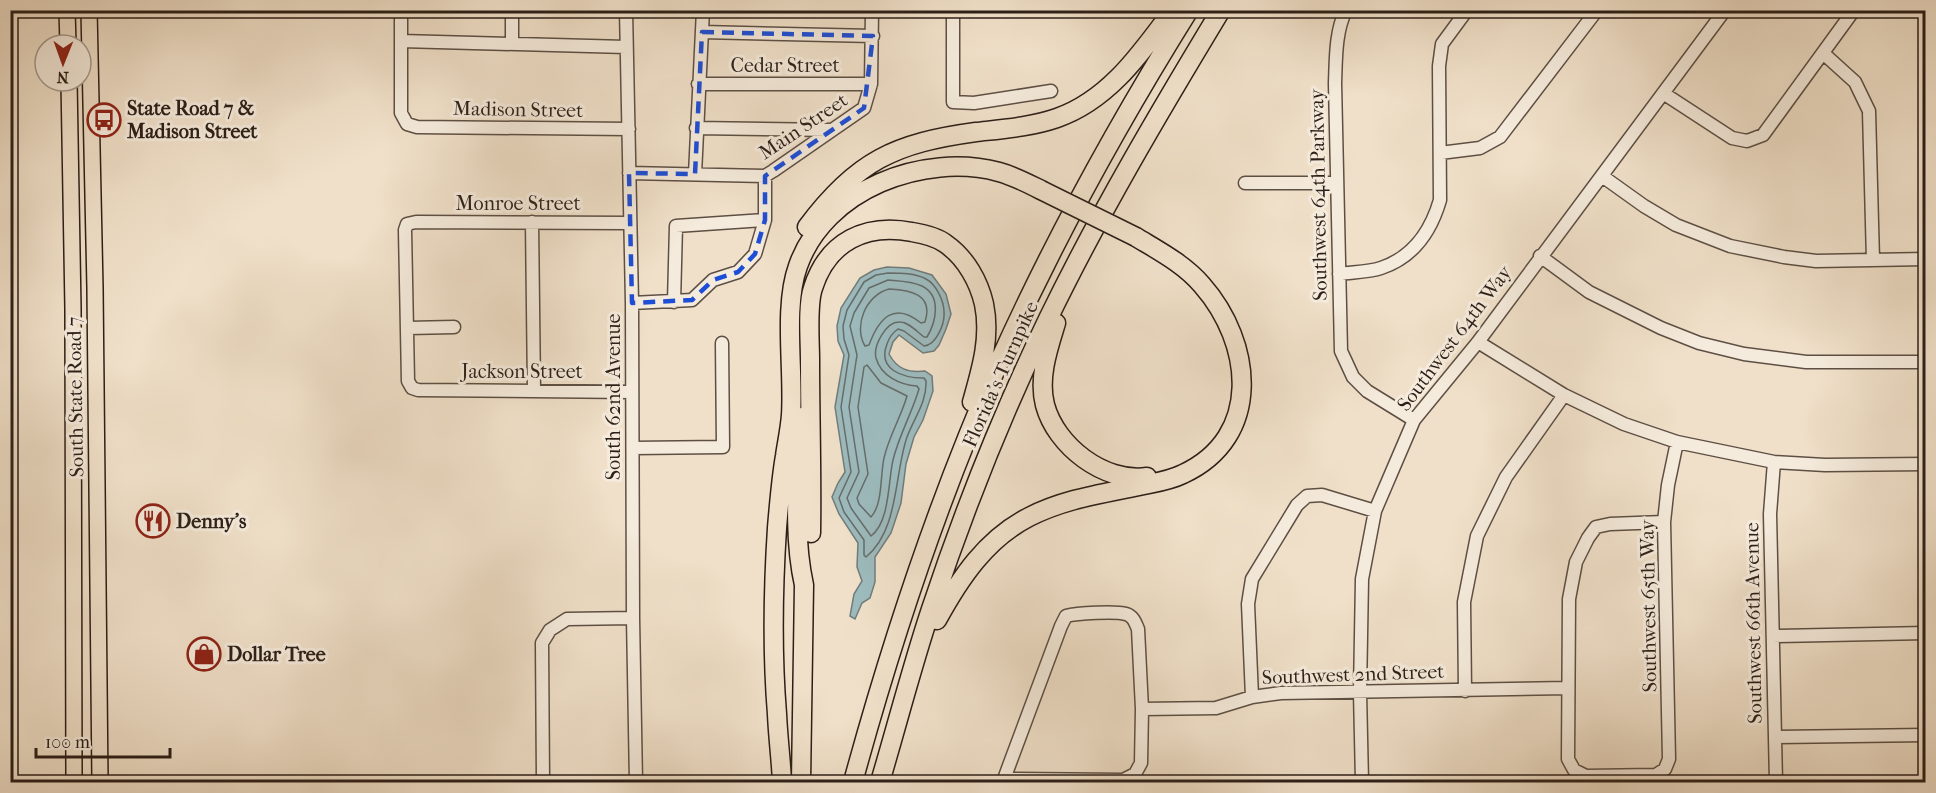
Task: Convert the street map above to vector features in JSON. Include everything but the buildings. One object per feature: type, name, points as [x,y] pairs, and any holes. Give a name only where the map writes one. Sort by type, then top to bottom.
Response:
[{"type":"highway","points":[[784,458],[780,416],[781,285],[787,260],[801,235],[827,200],[849,178],[868,165],[909,145],[938,137],[1023,126],[1058,118],[1092,100],[1115,82],[1137,58],[1173,10]]},
{"type":"highway","name":"Florida's Turnpike","points":[[853,783],[899,624],[962,450],[999,362],[1059,237],[1189,10]]},
{"type":"highway","name":"Florida's Turnpike","points":[[880,783],[938,589],[988,456],[1024,370],[1072,270],[1140,143],[1221,10]]},
{"type":"highway","points":[[782,783],[774,657],[777,528],[791,416],[791,289],[798,264],[810,241],[827,220],[852,199],[883,182],[926,170],[958,168],[998,172],[1132,241],[1167,256],[1189,272],[1213,299],[1236,342],[1242,387],[1238,411],[1217,449],[1204,461],[1182,475],[1068,500],[1029,517],[1000,536],[977,558],[956,585],[916,658]]},
{"type":"highway","points":[[801,783],[804,585],[800,566],[799,524],[801,292],[806,269],[815,249],[830,228],[853,210],[907,183],[945,176],[963,176],[994,181],[1038,194]]},
{"type":"highway","points":[[804,585],[809,566],[811,531],[810,333],[812,291],[820,269],[835,251],[856,235],[878,229],[898,229],[924,234],[946,244],[965,262],[978,283],[984,305],[985,357],[952,455],[935,522]]},
{"type":"highway","points":[[1072,270],[1047,354],[1043,378],[1045,405],[1056,429],[1072,449],[1107,471],[1142,478],[1178,470],[1195,461],[1220,436],[1233,404],[1236,380],[1233,359],[1225,336],[1214,317],[1185,282],[1132,241]]},
{"type":"main road","name":"South State Road 7","points":[[67,10],[73,33]]},
{"type":"main road","name":"South State Road 7","points":[[80,33],[89,10]]},
{"type":"main road","name":"South State Road 7","points":[[69,93],[73,309],[74,783]]},
{"type":"main road","name":"South State Road 7","points":[[90,93],[100,783]]},
{"type":"street","points":[[401,10],[401,41],[626,47]]},
{"type":"street","points":[[512,10],[512,43]]},
{"type":"street","name":"South 62nd Avenue","points":[[626,10],[632,303],[636,783]]},
{"type":"street","points":[[695,174],[703,10]]},
{"type":"street","name":"Main Street","points":[[629,173],[765,176],[864,108],[871,84],[872,10]]},
{"type":"street","points":[[953,10],[953,102],[974,103],[1051,91]]},
{"type":"street","name":"Southwest 64th Parkway","points":[[1346,10],[1336,48],[1335,83],[1341,351],[1353,377],[1367,392],[1414,420]]},
{"type":"street","points":[[1340,274],[1380,268],[1405,256],[1422,238],[1434,220],[1440,200],[1439,66],[1442,44],[1467,10]]},
{"type":"street","points":[[1440,153],[1480,148],[1500,137],[1597,10]]},
{"type":"street","points":[[1663,93],[1732,138],[1747,141],[1763,135],[1854,10]]},
{"type":"street","name":"Southwest 64th Way","points":[[1362,783],[1360,692],[1362,579],[1375,511],[1414,420],[1478,342],[1724,11]]},
{"type":"street","points":[[702,32],[873,36]]},
{"type":"street","name":"Madison Street","points":[[401,41],[401,113],[407,124],[417,127],[629,129]]},
{"type":"street","points":[[1823,53],[1855,82],[1869,111],[1873,260]]},
{"type":"street","name":"Cedar Street","points":[[698,84],[871,84]]},
{"type":"street","points":[[696,128],[833,130]]},
{"type":"street","points":[[632,303],[692,300],[713,280],[738,272],[755,254],[765,220],[765,176]]},
{"type":"street","points":[[1602,176],[1644,206],[1676,225],[1730,246],[1816,261],[1926,259]]},
{"type":"street","points":[[1245,183],[1336,183]]},
{"type":"street","points":[[674,302],[676,226],[765,220]]},
{"type":"street","name":"Monroe Street","points":[[408,327],[405,230],[407,224],[416,222],[630,223]]},
{"type":"street","points":[[532,222],[534,391]]},
{"type":"street","points":[[1540,256],[1589,292],[1661,328],[1699,343],[1744,354],[1806,362],[1926,362]]},
{"type":"street","points":[[408,327],[454,327]]},
{"type":"street","name":"Jackson Street","points":[[408,327],[408,381],[412,388],[418,390],[632,392]]},
{"type":"street","points":[[633,448],[723,447],[722,342]]},
{"type":"street","points":[[1478,342],[1564,395],[1624,424],[1677,442],[1774,462],[1825,465],[1926,464]]},
{"type":"street","points":[[1466,691],[1464,602],[1476,536],[1506,477],[1564,395]]},
{"type":"street","name":"Southwest 65th Way","points":[[1567,688],[1568,759],[1574,770],[1586,776],[1656,775],[1665,769],[1669,759],[1664,522],[1668,484],[1677,442]]},
{"type":"street","name":"Southwest 66th Avenue","points":[[1774,462],[1770,514],[1776,783]]},
{"type":"street","points":[[1252,697],[1248,604],[1252,579],[1297,505],[1307,496],[1322,495],[1375,511]]},
{"type":"street","points":[[1567,688],[1569,599],[1576,562],[1588,538],[1596,527],[1610,524],[1664,522]]},
{"type":"street","points":[[1075,613],[1125,614],[1133,618],[1138,628],[1142,709],[1140,764],[1135,774],[1123,780],[1004,781],[1066,615],[1075,613]]},
{"type":"street","points":[[543,783],[542,643],[550,630],[567,619],[633,618]]},
{"type":"street","points":[[1773,636],[1926,633]]},
{"type":"street","name":"Southwest 2nd Street","points":[[1142,709],[1216,708],[1252,697],[1281,693],[1567,688]]},
{"type":"street","points":[[1775,737],[1926,735]]},
{"type":"highlighted area","points":[[702,32],[873,36],[864,108],[765,176],[765,220],[755,254],[738,272],[713,280],[692,300],[632,303],[629,173],[695,174]]},
{"type":"water","points":[[887,267],[909,268],[932,275],[946,294],[951,314],[939,345],[934,351],[923,353],[899,335],[893,342],[889,354],[904,369],[925,371],[932,376],[933,391],[923,420],[914,437],[906,464],[901,503],[891,533],[875,557],[875,582],[870,598],[862,603],[855,619],[850,616],[854,594],[862,581],[857,567],[858,543],[839,514],[832,497],[845,472],[835,407],[844,355],[838,341],[837,326],[841,308],[860,278],[874,270]]},
{"type":"place","name":"State Road 7 & Madison Street","points":[[104,120]]},
{"type":"place","name":"Denny's","points":[[153,521]]},
{"type":"place","name":"Dollar Tree","points":[[204,654]]}]
